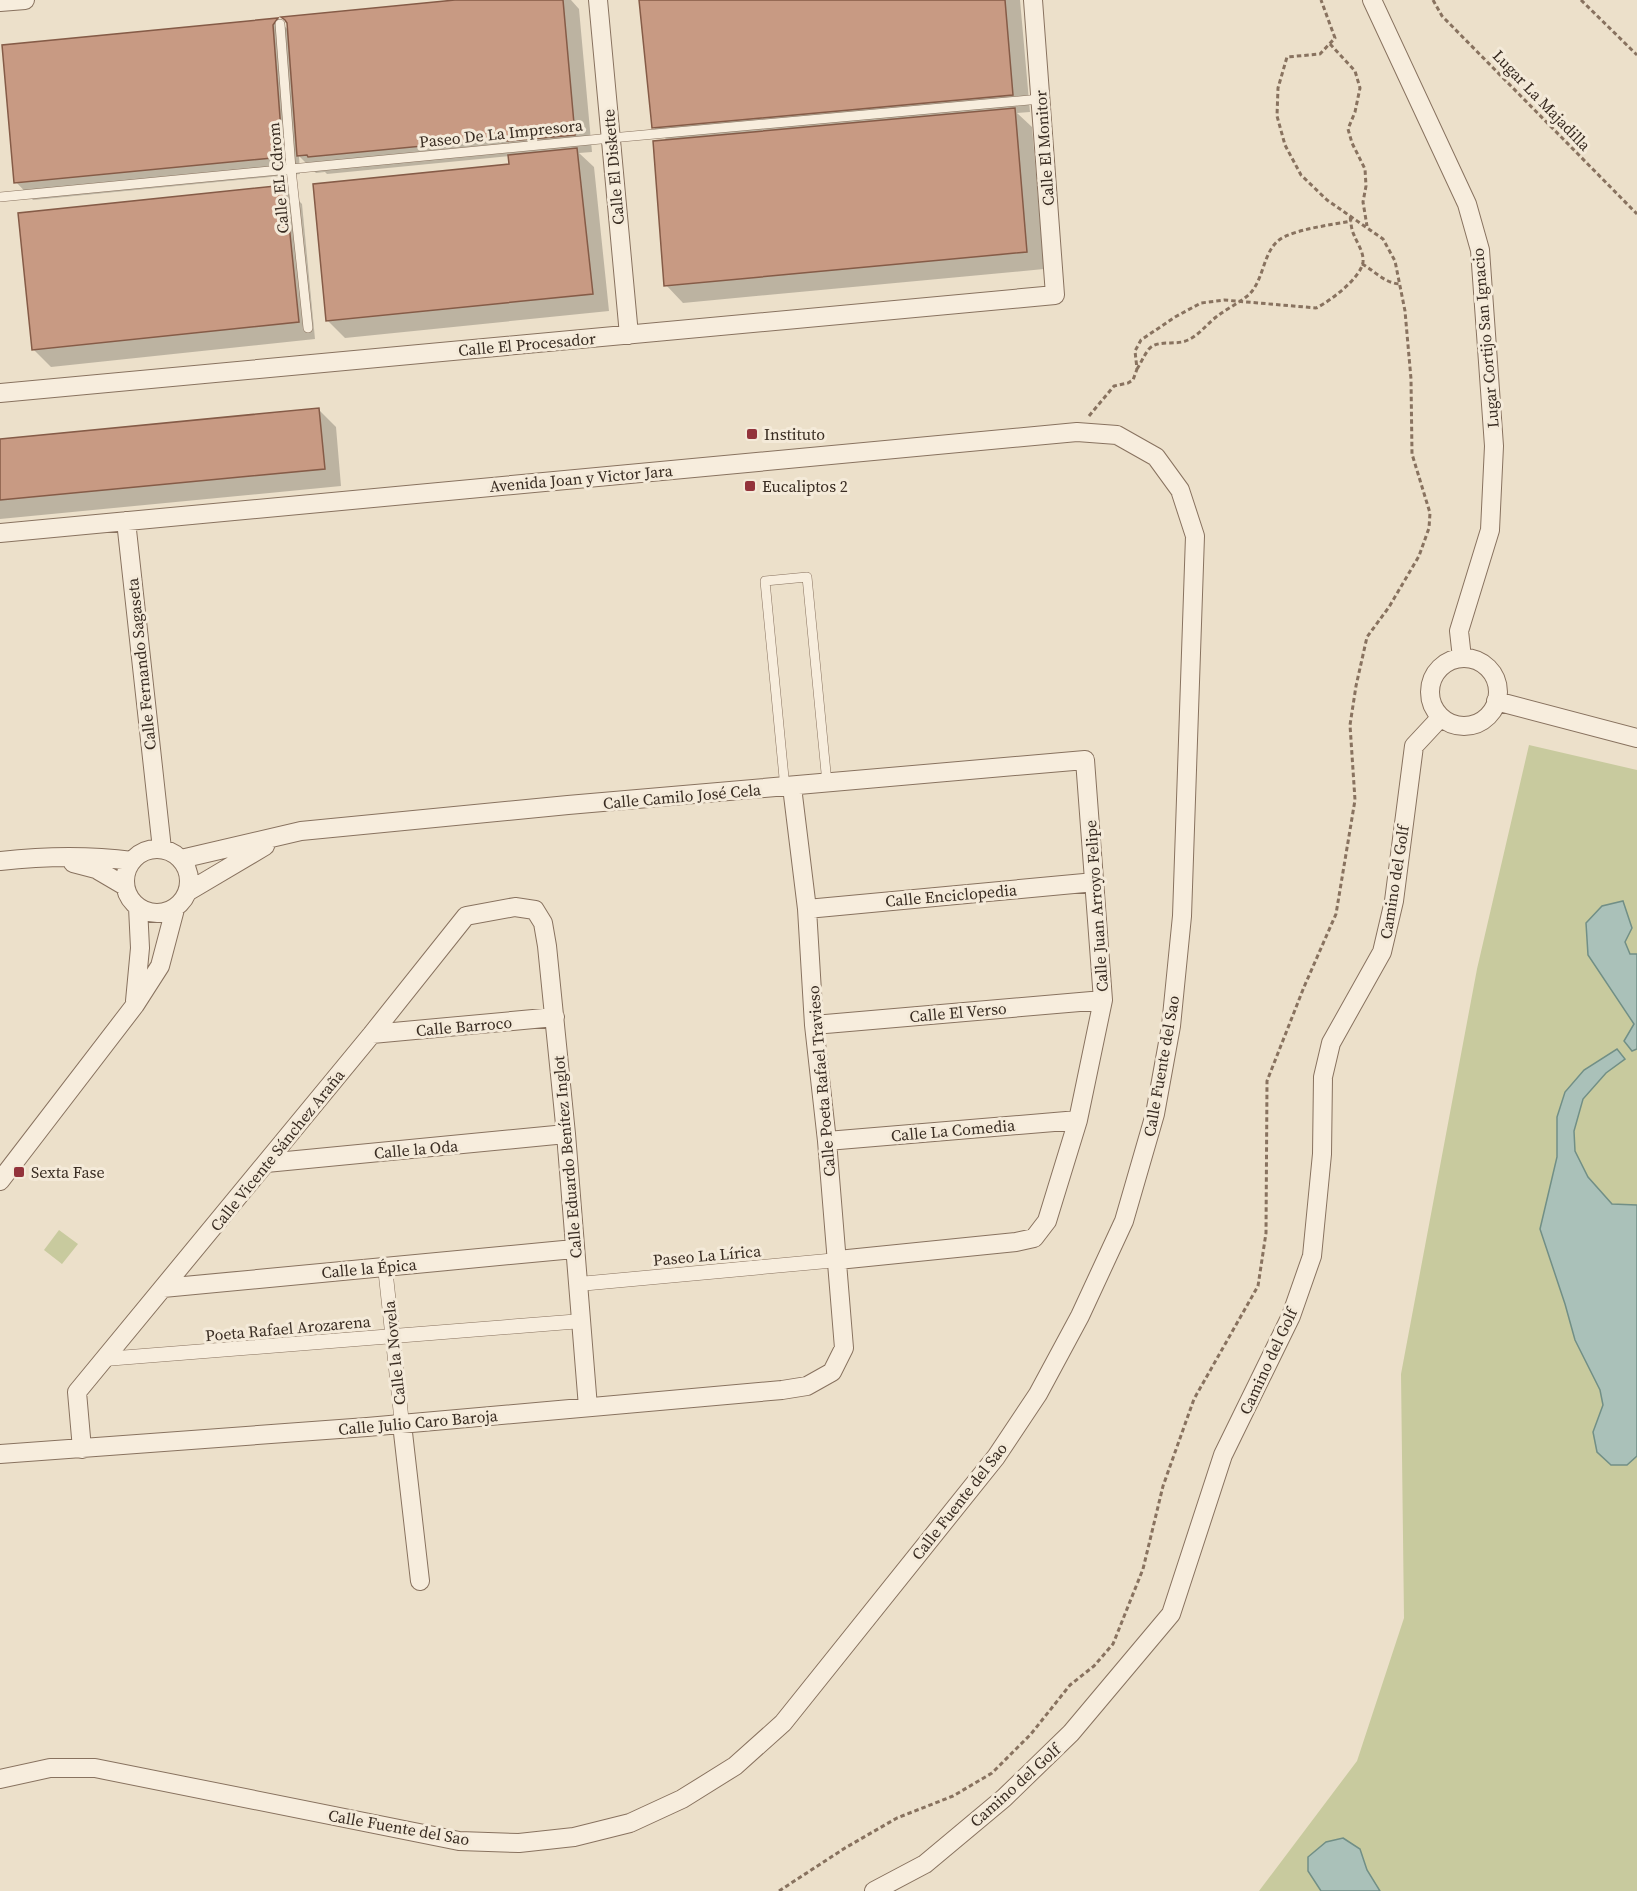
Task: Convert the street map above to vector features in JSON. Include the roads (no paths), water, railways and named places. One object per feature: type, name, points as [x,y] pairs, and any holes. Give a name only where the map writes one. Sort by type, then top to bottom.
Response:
[{"type":"street","points":[[0,2],[25,0]]},
{"type":"street","name":"Calle El Diskette","points":[[598,0],[629,335]]},
{"type":"street","name":"Calle El Monitor","points":[[1033,0],[1055,296]]},
{"type":"street","name":"Lugar Cortijo San Ignacio","points":[[1372,0],[1467,204],[1479,250],[1494,446],[1490,530],[1459,631],[1462,658]]},
{"type":"street","name":"Calle El Procesador","points":[[0,393],[1055,296]]},
{"type":"street","name":"Avenida Joan y Victor Jara","points":[[0,533],[1077,432],[1117,435],[1156,457]]},
{"type":"street","name":"Calle Fuente del Sao","points":[[0,1779],[50,1768],[95,1768],[459,1841],[519,1843],[574,1837],[630,1823],[682,1799],[735,1766],[783,1723],[996,1457],[1038,1394],[1080,1316],[1124,1221],[1155,1114],[1171,1026],[1182,916],[1195,536],[1180,490],[1156,457]]},
{"type":"street","name":"Calle Fernando Sagaseta","points":[[126,521],[162,849]]},
{"type":"street","points":[[1474,659],[1486,666],[1494,676],[1498,688],[1496,701],[1490,713],[1479,722],[1466,726],[1452,724],[1441,717],[1434,708],[1430,697],[1430,686],[1434,675],[1450,660],[1474,659]]},
{"type":"street","points":[[1496,701],[1637,738]]},
{"type":"street","name":"Camino del Golf","points":[[874,1891],[925,1864],[1004,1798],[1071,1733],[1171,1614],[1223,1455],[1291,1316],[1312,1256],[1322,1154],[1323,1077],[1331,1043],[1382,952],[1394,901],[1414,746],[1441,717]]},
{"type":"street","name":"Calle Camilo José Cela","points":[[181,859],[313,830],[1085,760]]},
{"type":"street","name":"Calle Juan Arroyo Felipe","points":[[838,1260],[1016,1242],[1034,1238],[1047,1221],[1078,1120],[1103,1000],[1085,760]]},
{"type":"street","name":"Calle Poeta Rafael Travieso","points":[[788,787],[807,909],[814,1025],[838,1260],[844,1348],[832,1372]]},
{"type":"street","name":"Calle Fernando Sagaseta","points":[[136,857],[156,808]]},
{"type":"street","name":"Calle Camilo José Cela","points":[[189,891],[280,837]]},
{"type":"street","points":[[0,861],[45,856],[136,857],[155,848],[173,852],[181,859],[189,874],[189,891],[175,909],[160,966],[135,1005],[0,1181]]},
{"type":"street","points":[[45,856],[96,869],[125,886]]},
{"type":"street","points":[[136,857],[125,877],[125,886],[132,901],[147,912],[156,914],[175,909]]},
{"type":"street","name":"Calle Enciclopedia","points":[[807,909],[1095,882]]},
{"type":"street","points":[[135,1005],[140,948],[138,907]]},
{"type":"street","name":"Calle Vicente Sánchez Araña","points":[[82,1449],[77,1392],[372,1034],[466,916],[515,907],[535,910]]},
{"type":"street","name":"Calle Eduardo Benítez Inglot","points":[[535,910],[543,922],[555,1017],[588,1407]]},
{"type":"street","name":"Calle El Verso","points":[[814,1025],[1103,1000]]},
{"type":"street","name":"Calle Barroco","points":[[372,1034],[555,1017]]},
{"type":"street","name":"Calle La Comedia","points":[[827,1141],[1078,1120]]},
{"type":"street","name":"Calle la Oda","points":[[266,1163],[566,1134]]},
{"type":"street","name":"Calle la Épica","points":[[163,1288],[574,1249]]},
{"type":"street","name":"Paseo La Lírica","points":[[579,1284],[838,1260]]},
{"type":"street","name":"Calle la Novela","points":[[385,1267],[420,1581]]},
{"type":"street","name":"Poeta Rafael Arozarena","points":[[105,1359],[582,1321]]},
{"type":"street","name":"Calle Julio Caro Baroja","points":[[0,1454],[402,1424],[782,1390],[807,1386],[832,1372]]},
{"type":"lane","name":"Calle EL Cdrom","points":[[280,24],[291,169],[308,328]]},
{"type":"lane","name":"Paseo De La Impresora","points":[[0,197],[1040,99]]},
{"type":"lane","points":[[788,787],[765,581],[807,576],[827,783]]},
{"type":"water","points":[[1623,901],[1632,928],[1625,942],[1630,954],[1637,954],[1637,1049],[1632,1051],[1624,1041],[1634,1024],[1588,955],[1586,923],[1602,906]]},
{"type":"water","points":[[1617,1049],[1625,1059],[1606,1073],[1583,1099],[1574,1131],[1575,1151],[1588,1177],[1612,1204],[1637,1205],[1637,1456],[1627,1465],[1611,1465],[1597,1452],[1593,1432],[1603,1405],[1600,1390],[1575,1340],[1540,1229],[1557,1157],[1557,1117],[1565,1092],[1584,1070]]},
{"type":"water","points":[[1343,1838],[1360,1849],[1367,1870],[1380,1891],[1321,1891],[1308,1871],[1308,1857],[1326,1842]]},
{"type":"place","name":"Instituto","points":[[752,434]]},
{"type":"place","name":"Eucaliptos 2","points":[[750,486]]},
{"type":"place","name":"Sexta Fase","points":[[19,1172]]}]
